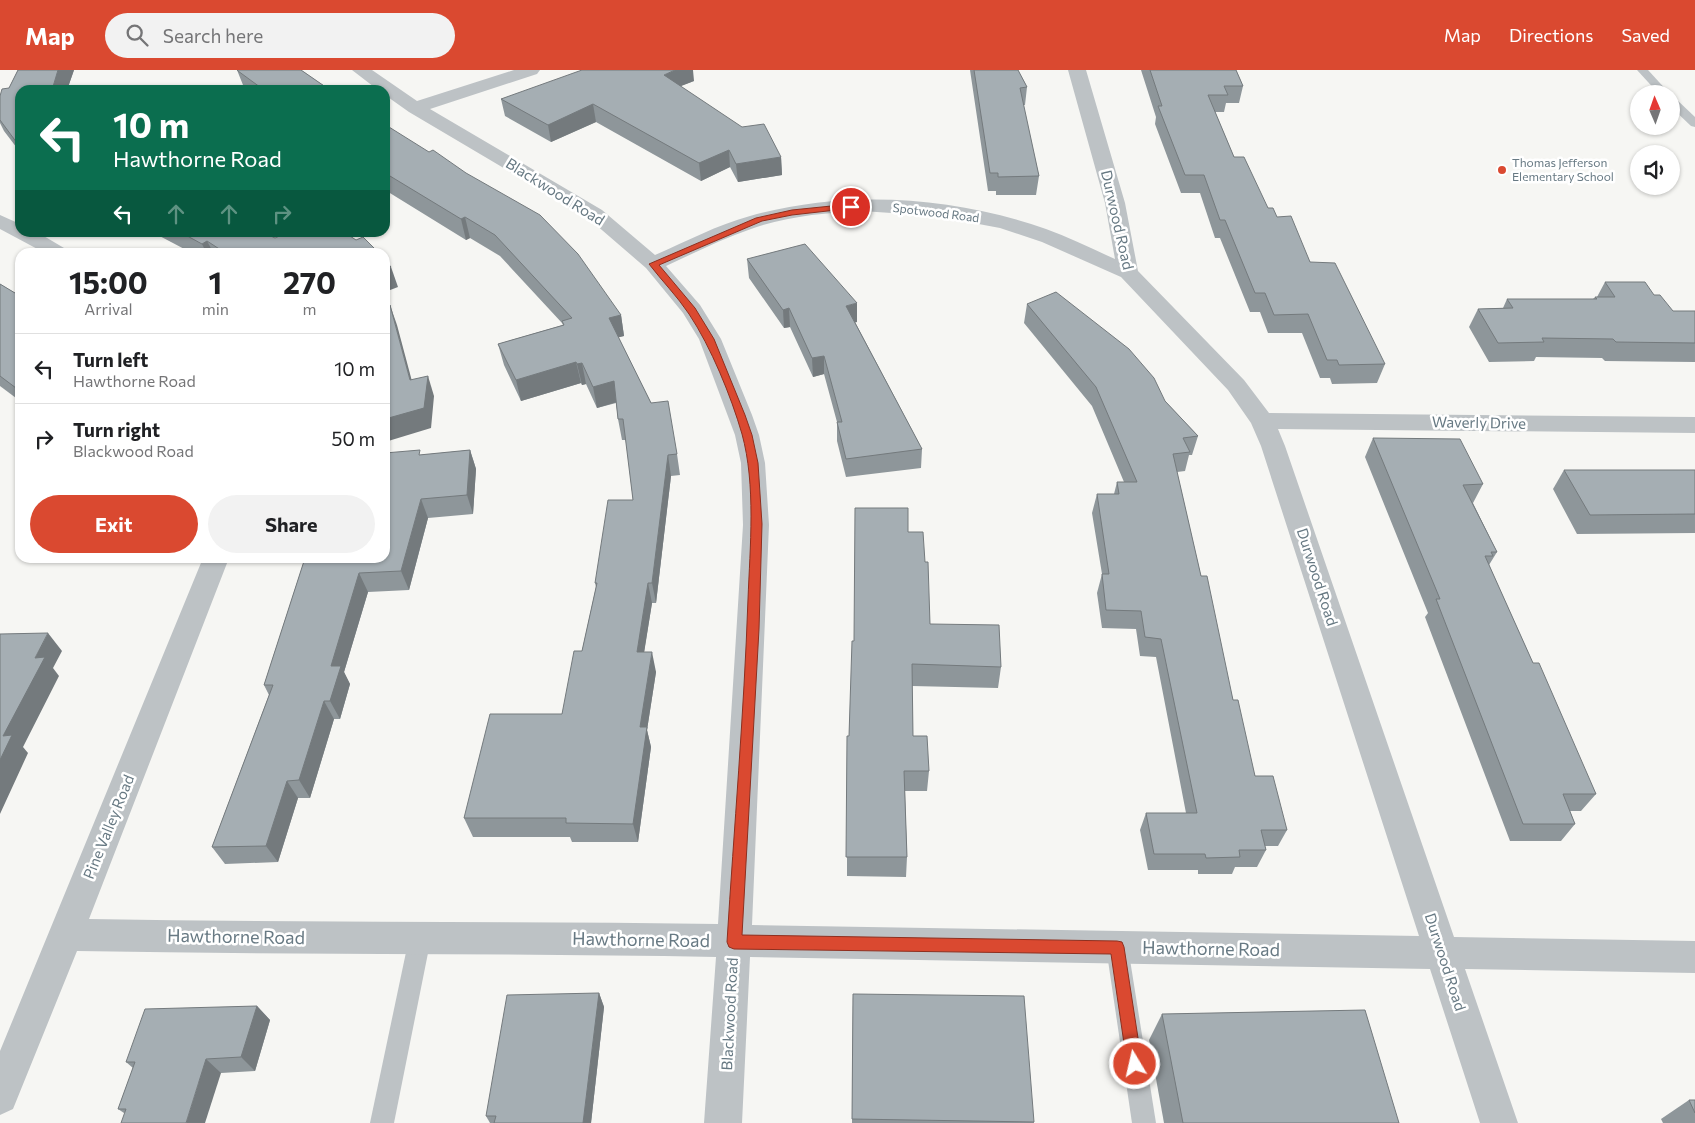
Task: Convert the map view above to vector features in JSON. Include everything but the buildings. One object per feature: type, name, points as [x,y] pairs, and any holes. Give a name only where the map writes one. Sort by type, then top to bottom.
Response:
[{"type":"street","name":"Blackwood Road","points":[[361,70],[382,85]]},
{"type":"street","points":[[415,108],[531,70]]},
{"type":"street","name":"Durwood Road","points":[[1077,70],[1115,203],[1128,273],[1236,386],[1262,421],[1273,446],[1499,1123]]},
{"type":"street","name":"Blackwood Road","points":[[390,90],[415,108],[595,214],[654,264],[692,310],[710,339],[747,435],[753,463],[756,524],[753,619],[723,1123]]},
{"type":"street","name":"Spotwood Road","points":[[654,264],[759,220],[825,208],[874,206],[936,211],[1007,224],[1071,246],[1128,273]]},
{"type":"street","points":[[0,221],[15,229]]},
{"type":"street","points":[[29,237],[50,248]]},
{"type":"street","name":"Waverly Drive","points":[[1262,421],[1695,425]]},
{"type":"street","name":"Pine Valley Road","points":[[0,1096],[214,563]]},
{"type":"street","name":"Hawthorne Road","points":[[66,935],[507,937],[1441,952],[1695,958]]},
{"type":"lane","points":[[1642,70],[1656,85]]},
{"type":"lane","points":[[1680,109],[1695,124]]},
{"type":"lane","points":[[382,1123],[420,938]]},
{"type":"lane","points":[[1117,947],[1144,1123]]},
{"type":"place","name":"Thomas Jefferson Elementary School","points":[[1502,170]]},
{"type":"route","points":[[851,207],[825,208],[759,220],[654,264],[692,310],[710,339],[747,435],[753,463],[756,524],[753,629],[734,942],[1117,947],[1135,1064]]}]
